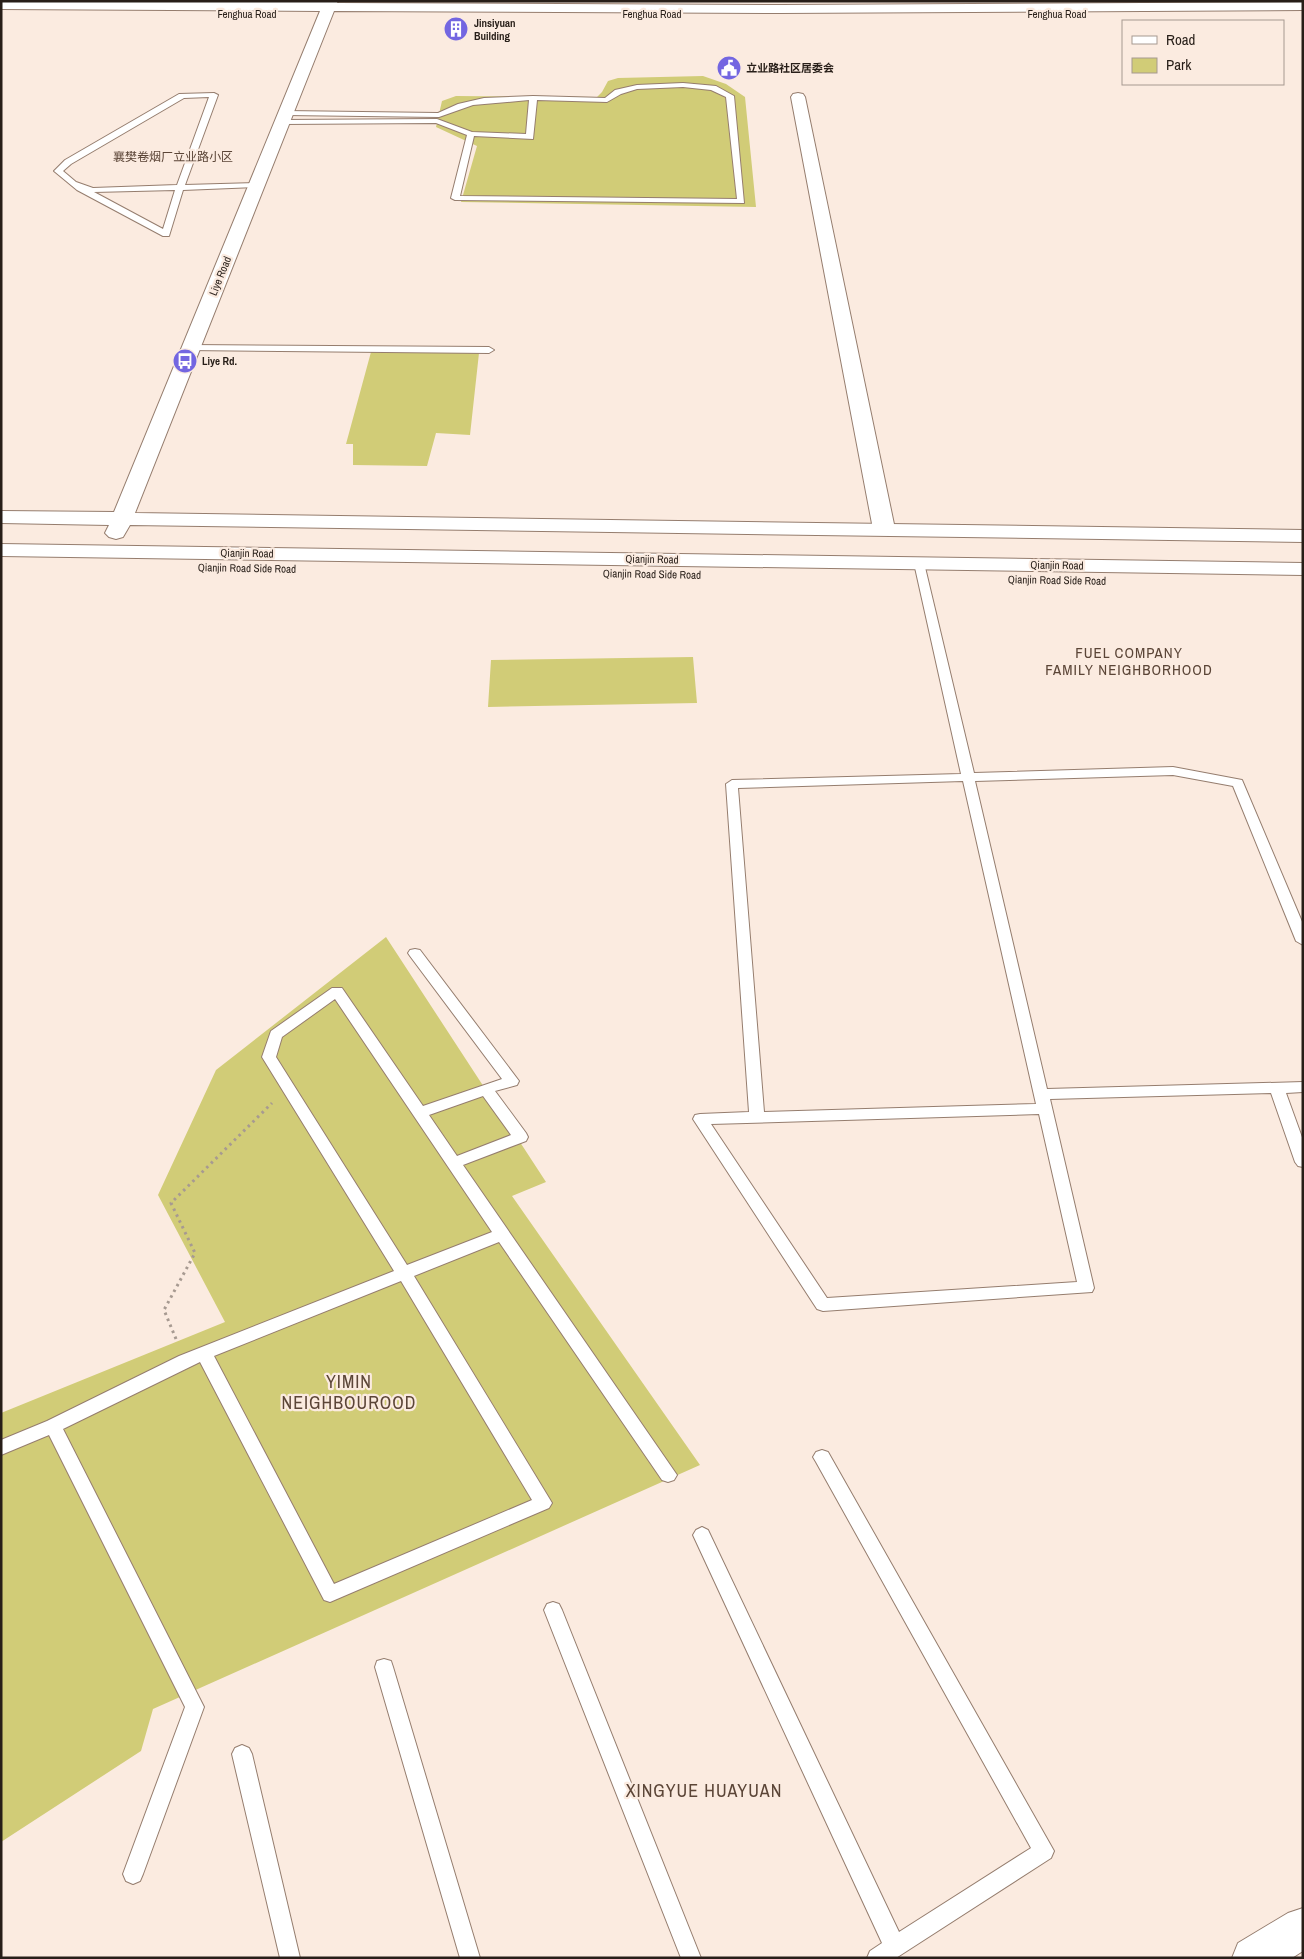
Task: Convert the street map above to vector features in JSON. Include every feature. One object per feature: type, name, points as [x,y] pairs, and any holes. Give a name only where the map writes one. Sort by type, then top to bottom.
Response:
[{"type":"street","name":"Fenghua Road","points":[[1,5],[329,8],[1301,10]]},
{"type":"street","name":"Fenghua Road","points":[[1,12],[781,5],[965,5],[1301,10]]},
{"type":"street","name":"Liye Road","points":[[110,550],[124,511],[329,8]]},
{"type":"street","points":[[798,97],[883,522]]},
{"type":"street","points":[[1,502],[124,511],[883,522],[1303,522]]},
{"type":"street","points":[[1,517],[124,511]]},
{"type":"street","points":[[883,522],[1303,536]]},
{"type":"street","name":"Qianjin Road","points":[[1,550],[110,550],[921,571],[1303,569]]},
{"type":"street","name":"Qianjin Road Side Road","points":[[1,564],[921,571],[1303,583]]},
{"type":"street","points":[[1252,1958],[1303,1928]]},
{"type":"lane","points":[[284,118],[438,115],[467,103],[533,98],[607,100],[618,92],[638,87],[683,85],[713,88],[730,96],[741,201],[456,198],[471,134]]},
{"type":"lane","points":[[214,95],[180,187],[166,234],[80,188],[58,171],[68,162],[182,96],[214,95]]},
{"type":"lane","points":[[284,118],[437,121],[471,134],[492,137],[530,137],[533,98]]},
{"type":"lane","points":[[80,188],[93,190],[257,184]]},
{"type":"lane","points":[[190,348],[489,350]]},
{"type":"lane","points":[[921,571],[969,778],[1041,1094],[1045,1109],[1086,1288],[823,1305],[700,1118],[1045,1109]]},
{"type":"lane","points":[[757,1117],[732,784],[1174,771],[1238,783],[1303,941]]},
{"type":"lane","points":[[415,953],[512,1081],[486,1088],[420,1113]]},
{"type":"lane","points":[[204,1353],[330,1594],[543,1503],[404,1273],[269,1057],[276,1034],[337,991],[668,1476]]},
{"type":"lane","points":[[1041,1094],[1303,1087]]},
{"type":"lane","points":[[454,1164],[521,1137],[486,1088]]},
{"type":"lane","points":[[1277,1088],[1303,1162]]},
{"type":"lane","points":[[1,1448],[53,1426],[185,1361],[502,1234]]},
{"type":"lane","points":[[53,1426],[195,1707],[133,1874]]},
{"type":"lane","points":[[822,1457],[1044,1851],[878,1958]]},
{"type":"lane","points":[[702,1535],[895,1947]]},
{"type":"lane","points":[[553,1610],[691,1958]]},
{"type":"lane","points":[[384,1667],[470,1958]]},
{"type":"lane","points":[[242,1754],[290,1958]]},
{"type":"path","points":[[185,1361],[164,1310],[195,1253],[171,1203],[288,1087]]},
{"type":"green space","points":[[703,76],[726,84],[745,97],[756,207],[461,202],[477,146],[436,127],[442,101],[456,96],[597,97],[608,81],[618,78]]},
{"type":"green space","points":[[371,352],[479,353],[470,435],[436,433],[427,466],[353,465],[353,444],[346,444]]},
{"type":"green space","points":[[693,657],[697,703],[488,707],[491,660]]},
{"type":"green space","points":[[386,937],[546,1182],[512,1196],[700,1465],[153,1709],[141,1751],[1,1842],[1,1413],[225,1322],[158,1195],[216,1070]]},
{"type":"place","name":"Jinsiyuan Building","points":[[456,29]]},
{"type":"place","name":"立业路社区居委会","points":[[729,68]]},
{"type":"place","name":"Liye Rd.","points":[[185,361]]},
{"type":"district","name":"襄樊卷烟厂立业路小区","points":[[173,157]]},
{"type":"district","name":"FUEL COMPANY FAMILY NEIGHBORHOOD","points":[[1129,660]]},
{"type":"district","name":"YIMIN NEIGHBOUROOD","points":[[349,1391]]},
{"type":"district","name":"XINGYUE HUAYUAN","points":[[704,1790]]}]
